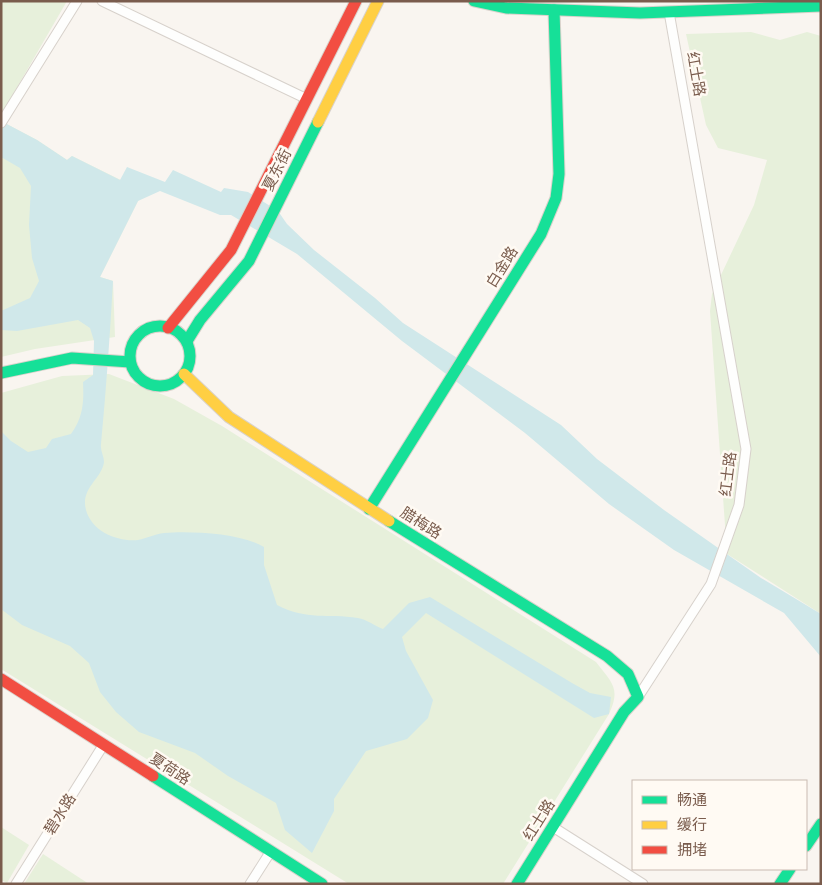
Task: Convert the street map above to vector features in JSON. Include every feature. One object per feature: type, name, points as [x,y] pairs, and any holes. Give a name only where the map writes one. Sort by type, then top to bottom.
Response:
[{"type":"street","points":[[1,123],[77,1]]},
{"type":"street","points":[[102,1],[307,99]]},
{"type":"street","name":"夏东街","points":[[168,328],[221,265],[356,1]]},
{"type":"street","name":"夏东街","points":[[187,341],[202,315],[238,277],[260,238],[378,1]]},
{"type":"street","points":[[474,1],[506,8],[669,12],[821,6]]},
{"type":"street","name":"白金路","points":[[370,509],[541,234],[556,198],[559,174],[554,10]]},
{"type":"street","name":"红士路","points":[[517,884],[624,712],[638,697],[711,584],[739,505],[746,449],[669,12]]},
{"type":"street","points":[[156,327],[168,328],[179,333],[187,341],[189,364],[184,374],[170,384],[153,385],[138,376],[130,362],[131,349],[136,338],[145,330],[156,327]]},
{"type":"street","points":[[1,373],[72,358],[130,362]]},
{"type":"street","name":"腊梅路","points":[[184,374],[230,417],[370,509],[607,656],[628,674],[638,697]]},
{"type":"street","name":"夏荷路","points":[[1,679],[322,884]]},
{"type":"street","name":"碧水路","points":[[16,884],[104,744]]},
{"type":"street","points":[[807,845],[821,824]]},
{"type":"street","points":[[553,827],[643,884]]},
{"type":"street","points":[[250,884],[271,851]]},
{"type":"street","points":[[780,884],[789,870]]},
{"type":"green space","points":[[1,1],[67,1],[1,115]]},
{"type":"green space","points":[[751,32],[780,40],[807,32],[821,36],[821,614],[727,554],[710,311],[712,294],[754,205],[767,160],[718,148],[706,125],[686,34]]},
{"type":"green space","points":[[1,121],[37,140],[67,160],[72,156],[143,191],[100,277],[113,281],[115,337],[35,349],[1,357]]},
{"type":"green space","points":[[109,374],[174,399],[222,426],[596,662],[613,686],[613,705],[503,884],[349,884],[1,669],[1,393],[62,376]]},
{"type":"green space","points":[[1,827],[29,845],[7,883],[1,880]]},
{"type":"green space","points":[[43,854],[89,884],[24,884]]},
{"type":"water","points":[[1,121],[37,140],[67,160],[72,156],[120,180],[127,167],[165,182],[173,170],[221,192],[224,188],[248,192],[278,211],[287,224],[314,250],[375,298],[403,323],[561,425],[597,459],[664,510],[761,578],[821,614],[821,657],[784,613],[674,550],[609,504],[525,433],[402,341],[297,254],[231,215],[220,215],[160,191],[138,201],[100,277],[113,281],[101,446],[104,462],[100,474],[86,496],[85,502],[89,518],[94,524],[107,534],[130,540],[138,540],[164,533],[188,532],[229,536],[254,542],[264,547],[264,565],[277,605],[298,613],[358,618],[383,629],[409,603],[430,597],[590,693],[611,697],[609,714],[594,718],[426,613],[402,637],[406,651],[433,700],[428,718],[407,739],[366,751],[334,799],[334,811],[312,853],[285,830],[276,803],[228,776],[195,753],[139,732],[116,712],[100,692],[89,663],[70,646],[22,625],[1,609],[1,431],[11,441],[28,452],[46,448],[52,439],[71,434],[78,422],[82,409],[83,382],[93,375],[94,341],[90,328],[78,320],[17,331],[1,330],[1,311],[30,298],[39,281],[32,258],[29,225],[31,186],[20,168],[1,157]]},
{"type":"traffic: fast","points":[[474,1],[506,8],[640,13],[821,6]]},
{"type":"traffic: fast","points":[[369,509],[541,234],[556,198],[559,174],[554,10]]},
{"type":"traffic: fast","points":[[187,341],[200,320],[249,261],[318,122]]},
{"type":"traffic: fast","points":[[160,326],[176,331],[181,335],[185,340],[190,356],[185,372],[181,377],[176,381],[160,386],[144,381],[139,377],[135,372],[130,356],[135,340],[139,335],[144,331],[160,326]]},
{"type":"traffic: fast","points":[[1,373],[72,358],[130,362]]},
{"type":"traffic: fast","points":[[389,521],[607,656],[628,674],[638,697],[624,712],[517,884]]},
{"type":"traffic: fast","points":[[153,776],[322,884]]},
{"type":"traffic: fast","points":[[807,845],[821,824]]},
{"type":"traffic: fast","points":[[780,884],[789,870]]},
{"type":"traffic: slow","points":[[318,122],[378,1]]},
{"type":"traffic: slow","points":[[184,374],[229,417],[389,521]]},
{"type":"traffic: jam","points":[[168,328],[231,250],[356,1]]},
{"type":"traffic: jam","points":[[1,679],[153,776]]}]
